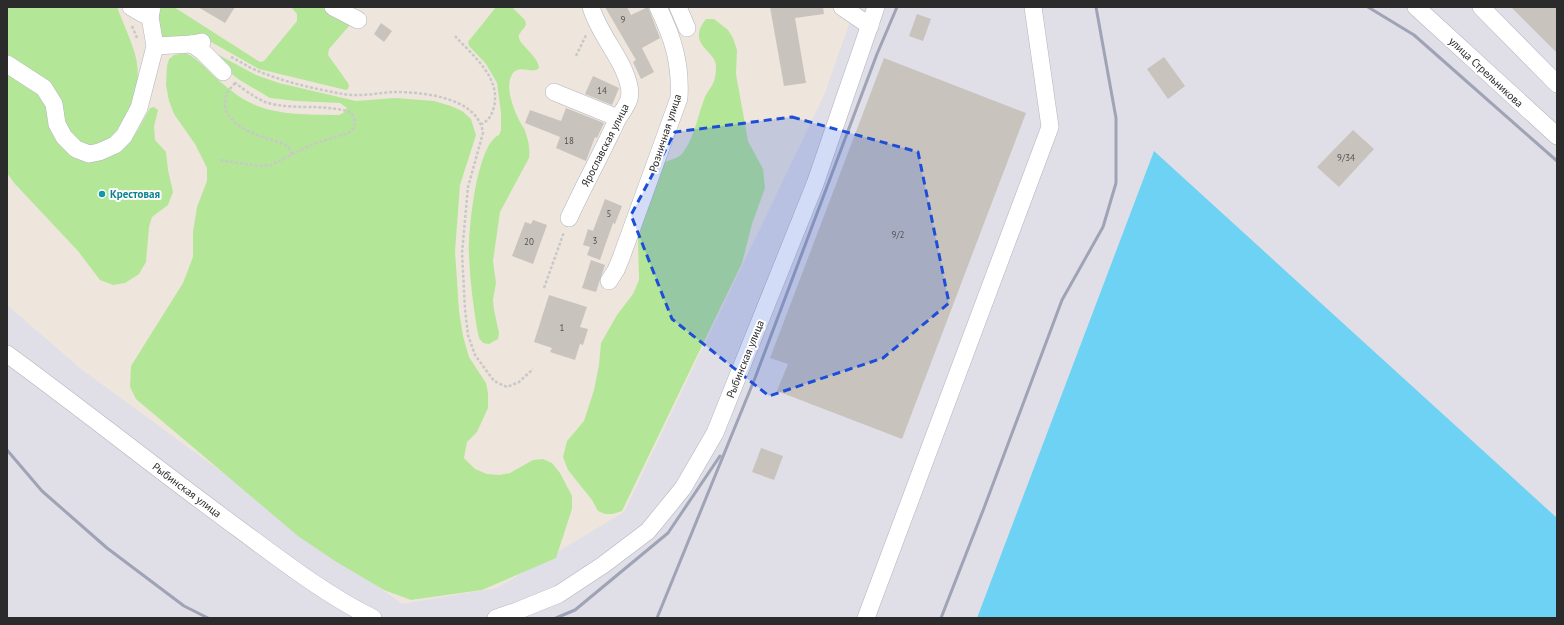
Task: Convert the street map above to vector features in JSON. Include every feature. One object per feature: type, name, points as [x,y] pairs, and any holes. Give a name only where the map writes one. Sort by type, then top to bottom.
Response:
[{"type":"street","points":[[333,7],[358,20]]},
{"type":"street","name":"Ярославская улица","points":[[569,218],[618,118],[629,99],[629,86],[621,66],[594,18],[591,7]]},
{"type":"street","name":"Розничная улица","points":[[609,281],[621,258],[679,98],[680,83],[676,51],[658,7]]},
{"type":"street","points":[[678,7],[688,28]]},
{"type":"street","points":[[842,7],[870,26]]},
{"type":"street","name":"Рыбинская улица","points":[[496,618],[559,594],[603,565],[648,531],[683,488],[715,433],[815,184],[876,7]]},
{"type":"street","points":[[866,618],[1049,131],[1050,123],[1033,7]]},
{"type":"street","name":"улица Стрельникова","points":[[1416,7],[1557,136]]},
{"type":"street","points":[[1481,7],[1557,84]]},
{"type":"street","points":[[7,64],[44,88],[54,104],[57,124],[64,137],[76,149],[89,154],[99,152],[116,145],[132,124],[139,108],[155,46],[151,12],[130,13]]},
{"type":"street","points":[[155,46],[197,43],[203,52],[229,78]]},
{"type":"street","points":[[554,92],[618,118]]},
{"type":"street","name":"Рыбинская улица","points":[[7,354],[88,414],[171,479],[269,551],[311,580],[372,618]]},
{"type":"path","points":[[130,13],[138,43]]},
{"type":"path","points":[[455,36],[483,65],[493,83],[495,101],[491,118],[482,124]]},
{"type":"path","points":[[576,56],[582,43]]},
{"type":"path","points":[[230,56],[257,71],[327,91],[355,96],[396,92],[435,95],[465,106],[475,113],[482,124],[484,132],[468,187],[462,253],[468,335],[475,355],[494,381],[507,387],[519,382],[533,369]]},
{"type":"path","points":[[220,160],[259,166],[271,165],[292,155],[313,144],[348,133],[354,128],[355,122],[352,114],[345,110],[336,108],[267,103],[252,95],[229,78],[224,103],[226,112],[230,118],[245,130],[288,147],[292,155]]},
{"type":"path","points":[[544,288],[569,218]]},
{"type":"highlighted area","points":[[792,117],[918,152],[949,303],[883,358],[769,396],[672,319],[631,215],[675,132]]},
{"type":"shaded area","points":[[855,7],[1557,7],[1557,518],[1154,151],[977,618],[7,618],[7,305],[81,369],[402,604],[497,588],[624,512],[825,93]]},
{"type":"green space","points":[[7,7],[117,7],[136,58],[138,79],[134,100],[130,109],[119,128],[109,139],[98,144],[90,145],[82,144],[75,140],[63,121],[7,57]]},
{"type":"green space","points":[[158,7],[174,7],[260,62],[264,61],[297,21],[297,14],[291,7],[327,7],[350,22],[349,26],[329,49],[328,55],[348,83],[348,89],[346,90],[259,69],[204,38],[162,39],[157,17]]},
{"type":"green space","points":[[496,7],[512,7],[525,20],[525,27],[519,35],[519,38],[538,63],[539,68],[536,70],[516,70],[510,78],[510,96],[520,122],[525,130],[528,140],[529,158],[500,212],[493,261],[496,283],[493,300],[499,333],[498,339],[489,344],[483,343],[479,338],[477,329],[471,283],[469,245],[472,210],[479,172],[484,155],[491,142],[499,135],[501,130],[501,113],[497,83],[486,64],[469,46],[468,42]]},
{"type":"green space","points":[[706,19],[714,19],[728,30],[733,38],[737,50],[736,74],[748,141],[763,169],[765,188],[752,224],[742,263],[622,511],[613,514],[605,514],[598,511],[592,500],[568,470],[563,457],[567,441],[584,421],[594,390],[599,365],[601,343],[617,315],[633,294],[639,280],[638,238],[663,163],[680,156],[688,145],[694,132],[705,97],[714,80],[716,65],[714,59],[703,46],[699,35]]},
{"type":"green space","points":[[186,53],[201,63],[218,80],[240,97],[251,103],[272,110],[294,114],[339,115],[347,108],[340,103],[270,98],[238,79],[227,70],[216,55],[217,54],[256,75],[279,83],[356,101],[395,98],[434,101],[462,111],[471,119],[476,135],[460,185],[455,251],[459,311],[463,336],[469,357],[486,383],[488,408],[477,432],[467,442],[464,458],[475,469],[487,474],[499,475],[510,473],[533,460],[543,459],[552,463],[560,473],[572,496],[572,509],[556,558],[482,590],[411,600],[384,590],[335,561],[298,536],[136,399],[130,387],[131,366],[183,283],[193,257],[193,232],[197,207],[207,181],[207,168],[195,144],[174,114],[169,101],[166,85],[169,59],[174,55]]},
{"type":"green space","points":[[7,72],[38,93],[88,161],[101,160],[120,151],[133,137],[150,108],[154,107],[158,110],[154,127],[155,140],[166,152],[173,192],[168,205],[152,217],[149,227],[146,262],[139,274],[125,283],[113,285],[100,280],[78,251],[15,184],[7,173]]},
{"type":"water","points":[[1154,151],[1557,518],[1557,618],[977,618]]},
{"type":"building","points":[[198,7],[235,7],[225,23]]},
{"type":"building","points":[[605,7],[627,7],[631,15],[648,7],[660,38],[642,48],[654,72],[641,79],[633,62],[636,60]]},
{"type":"building","points":[[770,7],[823,7],[824,14],[795,18],[806,83],[784,86]]},
{"type":"building","points":[[1511,7],[1557,7],[1557,53]]},
{"type":"building","points":[[917,14],[931,19],[923,41],[909,36]]},
{"type":"building","points":[[381,23],[392,31],[384,42],[374,34]]},
{"type":"building","points":[[1164,57],[1185,86],[1168,99],[1147,69]]},
{"type":"building","points":[[884,58],[1026,113],[902,439],[777,391],[788,364],[770,358]]},
{"type":"building","points":[[593,76],[619,88],[612,105],[585,94]]},
{"type":"building","points":[[566,108],[604,123],[597,138],[595,137],[586,161],[556,148],[560,137],[525,123],[530,110],[561,121]]},
{"type":"building","points":[[1353,130],[1374,149],[1339,187],[1317,167]]},
{"type":"building","points":[[605,199],[622,206],[615,224],[613,223],[600,260],[587,255],[590,247],[583,245],[588,229],[593,231]]},
{"type":"building","points":[[533,220],[547,225],[533,264],[512,256],[525,222],[531,224]]},
{"type":"building","points":[[591,260],[605,265],[596,292],[582,288]]},
{"type":"building","points":[[549,295],[587,307],[580,327],[588,329],[583,345],[580,344],[575,360],[550,352],[552,348],[534,342]]},
{"type":"building","points":[[761,448],[783,456],[774,480],[752,472]]},
{"type":"railway","points":[[657,618],[755,378],[877,54],[897,7]]},
{"type":"railway","points":[[941,618],[1062,300],[1103,227],[1116,183],[1116,118],[1096,7]]},
{"type":"railway","points":[[1368,7],[1414,35],[1557,161]]},
{"type":"railway","points":[[7,450],[42,491],[107,548],[184,606],[208,618]]},
{"type":"railway","points":[[556,618],[575,610],[668,533],[720,456]]},
{"type":"place","name":"Крестовая","points":[[102,194]]}]
